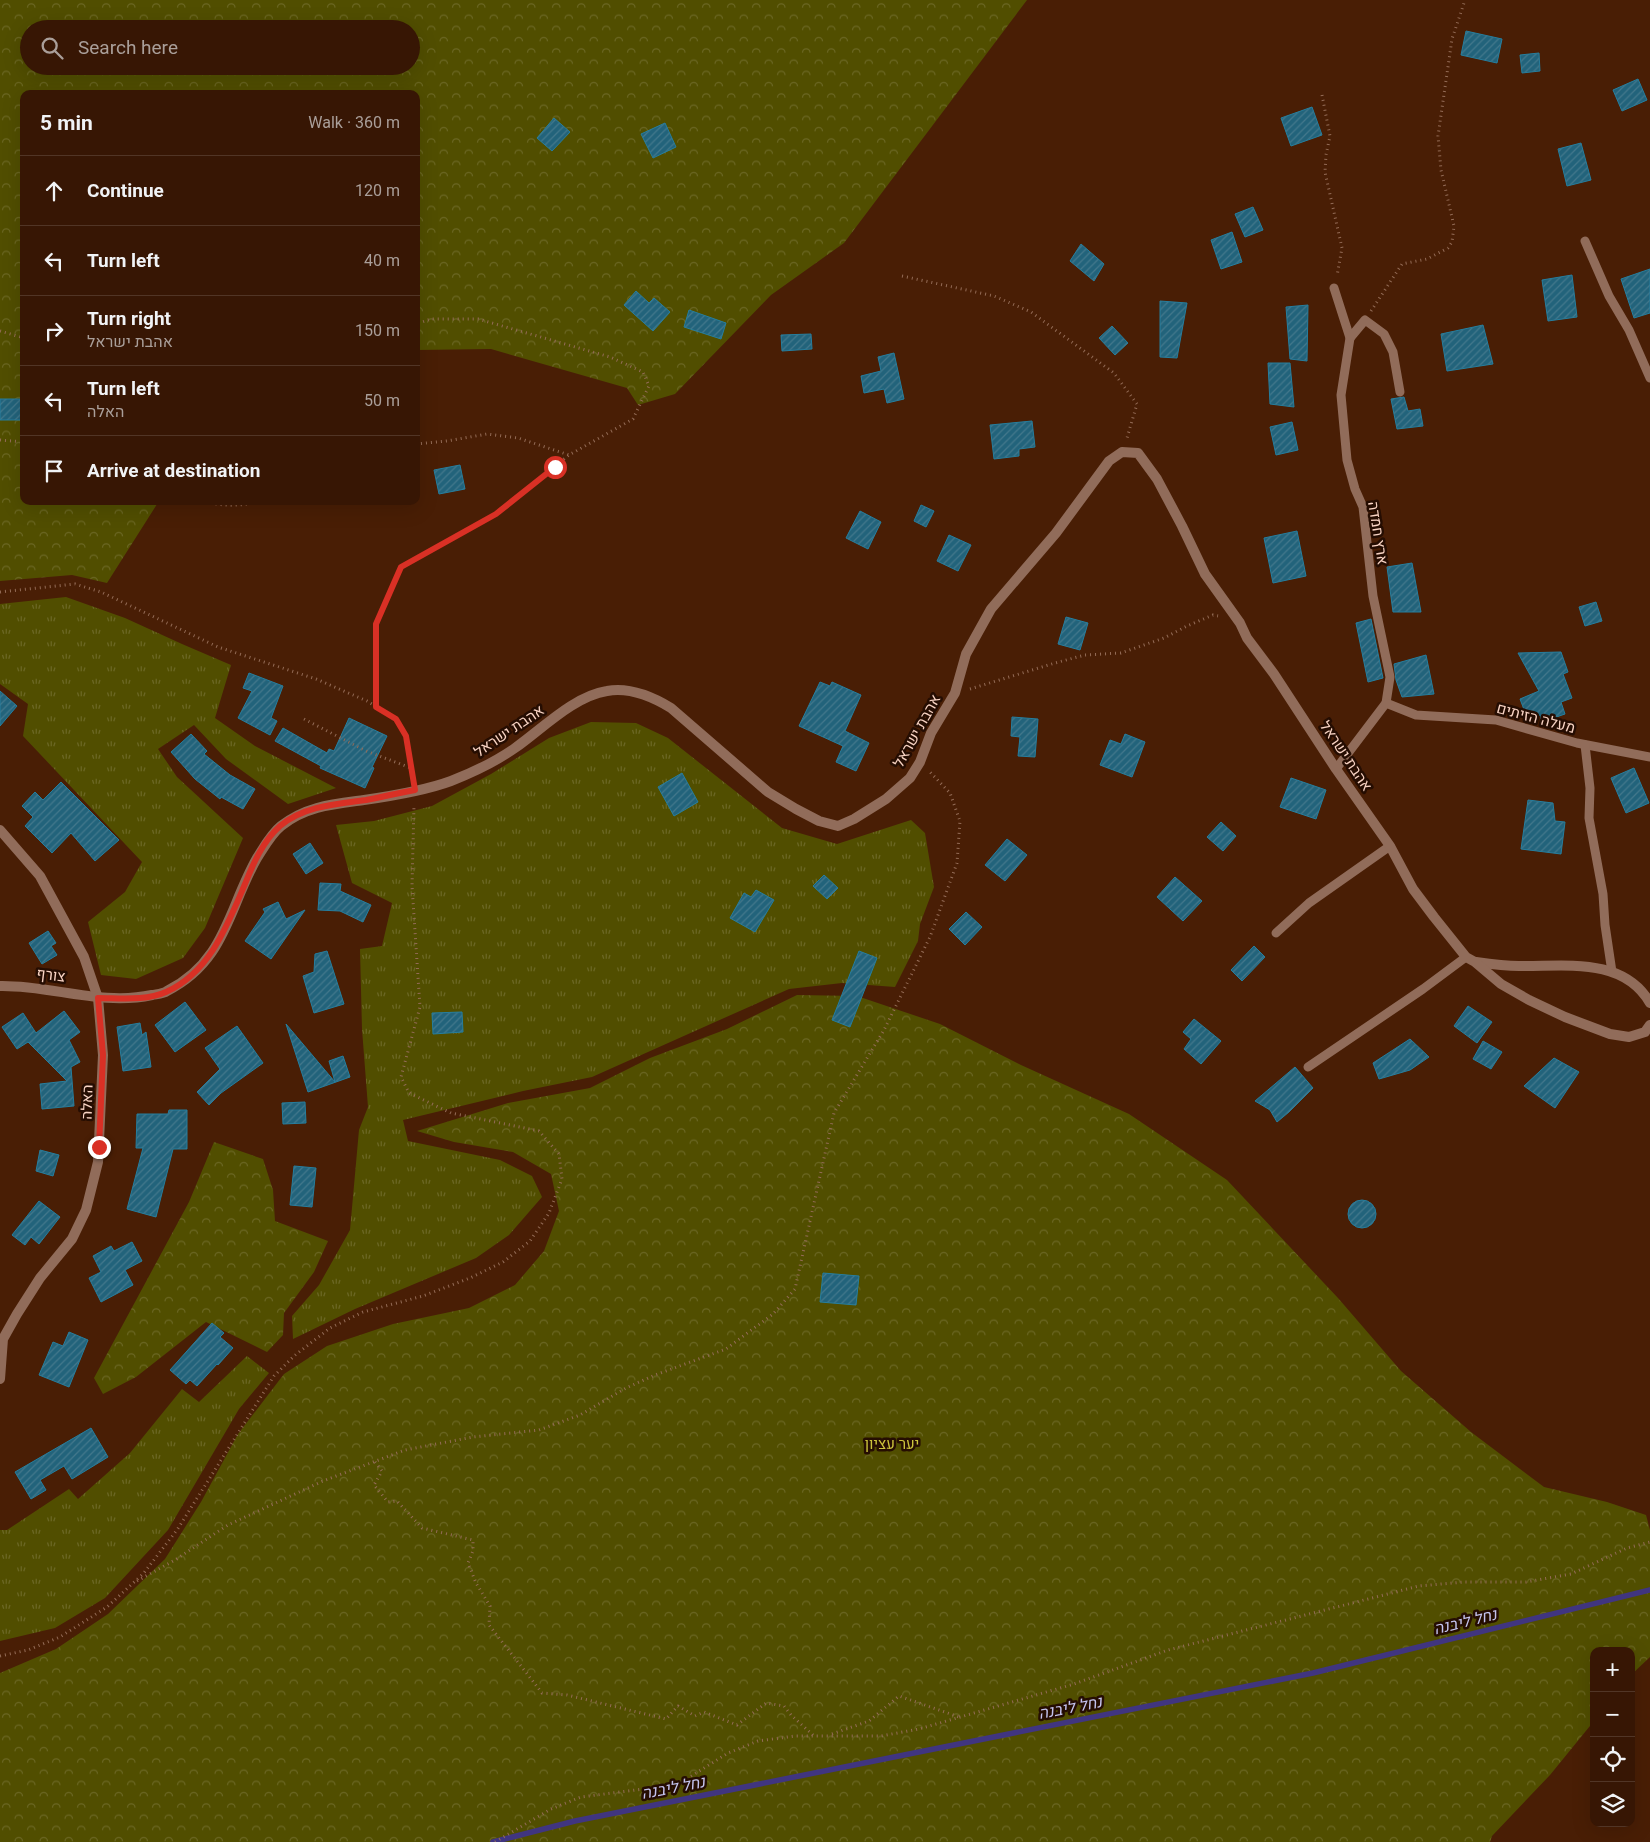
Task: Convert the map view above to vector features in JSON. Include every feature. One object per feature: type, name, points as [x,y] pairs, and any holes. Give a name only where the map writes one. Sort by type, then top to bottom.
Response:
[{"type":"street","name":"אהבת ישראל","points":[[98,998],[139,998],[166,993],[192,975],[208,958],[222,938],[252,866],[265,844],[280,827],[301,812],[448,782],[484,767],[515,748],[584,699],[607,690],[630,691],[655,698],[671,708],[768,792],[796,809],[819,821],[838,826],[854,819],[886,799],[910,778],[920,762],[931,733],[955,693],[966,654],[990,609],[1056,533],[1109,461],[1122,452],[1138,452],[1161,487],[1205,574],[1390,846],[1413,888],[1434,917],[1471,960],[1500,984],[1529,1000],[1565,1017],[1610,1034],[1629,1037],[1644,1032],[1650,1027]]},
{"type":"street","name":"האלה","points":[[0,830],[40,876],[84,957],[98,998],[103,1055],[98,1162],[86,1210],[72,1238],[40,1278],[3,1339],[0,1379]]},
{"type":"street","points":[[1471,960],[1520,966],[1564,964],[1612,972],[1630,980],[1650,1003]]},
{"type":"street","name":"צורף","points":[[0,986],[17,986],[98,998]]},
{"type":"lane","points":[[1585,241],[1609,296],[1629,330],[1650,378]]},
{"type":"lane","name":"ארץ חמדה","points":[[1334,288],[1350,338],[1341,396],[1347,460],[1354,489],[1363,507],[1373,596],[1390,678],[1386,703],[1336,769]]},
{"type":"lane","points":[[1350,338],[1365,320],[1384,334],[1393,352],[1400,392]]},
{"type":"lane","name":"מעלה הזיתים","points":[[1386,703],[1416,715],[1496,720],[1585,744],[1650,757]]},
{"type":"lane","points":[[1585,744],[1590,788],[1589,818],[1603,894],[1612,972]]},
{"type":"lane","points":[[1276,933],[1309,903],[1390,846]]},
{"type":"lane","points":[[1308,1067],[1424,989],[1471,960]]},
{"type":"path","points":[[1365,320],[1402,264],[1427,259],[1448,248],[1452,242],[1454,226],[1441,170],[1438,136],[1452,39],[1465,0]]},
{"type":"path","points":[[1322,95],[1330,136],[1325,172],[1342,248],[1334,288]]},
{"type":"path","points":[[902,276],[994,296],[1032,312],[1114,373],[1137,404],[1122,452]]},
{"type":"path","points":[[376,707],[376,624],[401,567],[496,514],[570,455],[633,419],[649,386],[644,372],[610,357],[478,319],[431,319],[420,323]]},
{"type":"path","points":[[0,331],[20,337]]},
{"type":"path","points":[[420,444],[487,434],[518,438],[570,455]]},
{"type":"path","points":[[0,440],[20,442]]},
{"type":"path","points":[[215,505],[230,505]]},
{"type":"path","points":[[0,592],[75,584],[101,592],[218,647],[316,679],[376,707],[396,719],[406,736],[415,790],[412,886],[420,1008],[401,1077],[409,1093],[430,1105],[451,1113],[539,1131],[559,1154],[562,1179],[549,1213],[530,1241],[503,1262],[470,1278],[422,1296],[363,1312],[330,1328],[294,1356],[274,1376],[177,1530],[143,1574],[107,1607],[60,1637],[28,1650],[0,1656]]},
{"type":"path","points":[[955,693],[1085,655],[1121,653],[1164,638],[1214,615],[1240,623]]},
{"type":"path","points":[[304,719],[366,751],[411,768]]},
{"type":"path","points":[[132,1584],[175,1560],[228,1525],[323,1481],[405,1450],[473,1436],[539,1430],[580,1415],[626,1388],[655,1375],[726,1349],[773,1314],[795,1289],[834,1113],[884,1030],[930,937],[957,863],[960,821],[950,793],[920,762]]},
{"type":"path","points":[[375,1462],[382,1471],[374,1485],[388,1502],[397,1501],[422,1528],[473,1540],[473,1551],[468,1563],[476,1583],[490,1606],[489,1625],[542,1693],[567,1694],[666,1719],[678,1706],[695,1716],[704,1712],[737,1725],[766,1703],[784,1706],[814,1736],[833,1734],[869,1720],[899,1696],[959,1718]]},
{"type":"path","points":[[495,1842],[551,1809],[581,1797],[659,1787],[685,1780],[728,1752],[758,1741],[795,1736],[881,1736],[919,1730],[1074,1684],[1168,1650],[1419,1586],[1464,1582],[1526,1582],[1571,1574],[1627,1548],[1650,1542]]},
{"type":"green space","points":[[0,0],[1027,0],[844,243],[771,295],[675,394],[638,405],[627,388],[491,349],[420,350],[420,90],[20,90],[20,505],[156,505],[107,583],[72,575],[0,581]]},
{"type":"green space","points":[[66,597],[125,618],[231,665],[215,718],[255,746],[336,788],[288,804],[226,759],[194,725],[158,749],[177,777],[243,838],[205,928],[183,958],[136,979],[101,975],[88,922],[125,892],[142,862],[23,736],[28,704],[0,684],[0,604]]},
{"type":"green space","points":[[591,722],[636,723],[668,738],[782,828],[837,844],[911,820],[925,833],[934,887],[920,924],[918,941],[895,987],[842,983],[789,989],[592,1077],[523,1091],[403,1120],[408,1141],[500,1160],[532,1176],[542,1197],[509,1235],[476,1258],[355,1309],[293,1339],[292,1316],[319,1285],[350,1230],[359,1130],[368,1107],[362,1029],[360,949],[382,946],[392,903],[352,883],[336,825],[374,821],[432,806],[491,774],[549,738]]},
{"type":"green space","name":"יער עציון","points":[[797,995],[857,996],[940,1024],[1021,1065],[1129,1114],[1227,1180],[1338,1298],[1401,1371],[1471,1432],[1544,1487],[1607,1502],[1646,1515],[1650,1530],[1650,1657],[1635,1671],[1635,1647],[1590,1647],[1590,1726],[1550,1775],[1492,1836],[1490,1842],[0,1842],[0,1673],[56,1649],[108,1614],[165,1559],[201,1502],[238,1434],[284,1374],[327,1346],[393,1324],[469,1308],[515,1285],[544,1251],[559,1211],[551,1174],[513,1152],[454,1142],[417,1131],[508,1103],[590,1088],[650,1058],[727,1029]]},
{"type":"green space","points":[[214,1142],[263,1159],[273,1190],[275,1221],[328,1241],[314,1272],[284,1313],[283,1335],[267,1352],[206,1322],[136,1377],[103,1394],[94,1378],[189,1202]]},
{"type":"green space","points":[[247,1356],[269,1373],[239,1409],[168,1530],[105,1598],[55,1628],[0,1641],[0,1530],[7,1530],[69,1489],[78,1499],[130,1453],[182,1389],[199,1402]]},
{"type":"building","points":[[1466,31],[1502,39],[1497,63],[1461,55]]},
{"type":"building","points":[[1539,53],[1540,71],[1522,73],[1520,55]]},
{"type":"building","points":[[1638,79],[1647,100],[1622,111],[1613,90]]},
{"type":"building","points":[[1312,107],[1322,135],[1291,146],[1281,118]]},
{"type":"building","points":[[554,118],[570,132],[552,151],[537,138]]},
{"type":"building","points":[[665,123],[676,147],[653,158],[641,134]]},
{"type":"building","points":[[1581,143],[1591,180],[1567,186],[1558,149]]},
{"type":"building","points":[[1253,207],[1263,230],[1245,237],[1235,214]]},
{"type":"building","points":[[1232,232],[1242,262],[1221,269],[1211,240]]},
{"type":"building","points":[[1081,244],[1104,264],[1094,281],[1070,261]]},
{"type":"building","points":[[1650,269],[1650,313],[1634,318],[1621,279]]},
{"type":"building","points":[[1572,275],[1577,317],[1548,321],[1542,280]]},
{"type":"building","points":[[636,291],[649,303],[654,298],[670,312],[653,331],[624,305]]},
{"type":"building","points":[[1160,301],[1187,303],[1177,358],[1160,357]]},
{"type":"building","points":[[1308,305],[1307,361],[1290,359],[1286,307]]},
{"type":"building","points":[[689,310],[726,323],[721,339],[684,327]]},
{"type":"building","points":[[1483,325],[1493,364],[1447,371],[1441,334]]},
{"type":"building","points":[[1112,326],[1128,343],[1115,355],[1099,338]]},
{"type":"building","points":[[811,334],[812,349],[782,351],[781,335]]},
{"type":"building","points":[[894,353],[904,399],[887,403],[884,389],[864,393],[861,376],[881,371],[878,357]]},
{"type":"building","points":[[1268,363],[1290,363],[1294,407],[1270,404]]},
{"type":"building","points":[[1404,397],[1408,411],[1420,409],[1423,426],[1397,429],[1391,399]]},
{"type":"building","points":[[0,399],[20,399],[20,420],[0,420]]},
{"type":"building","points":[[1032,421],[1035,447],[1019,449],[1019,456],[994,459],[990,425]]},
{"type":"building","points":[[1292,422],[1298,450],[1276,455],[1270,427]]},
{"type":"building","points":[[460,465],[465,489],[439,494],[434,470]]},
{"type":"building","points":[[921,505],[934,511],[926,527],[914,521]]},
{"type":"building","points":[[860,511],[881,522],[868,549],[846,538]]},
{"type":"building","points":[[1297,531],[1306,576],[1273,583],[1264,538]]},
{"type":"building","points":[[949,535],[971,545],[958,571],[937,561]]},
{"type":"building","points":[[1412,563],[1421,612],[1393,612],[1387,567]]},
{"type":"building","points":[[1596,602],[1602,621],[1585,626],[1579,607]]},
{"type":"building","points":[[1066,617],[1088,623],[1080,650],[1058,644]]},
{"type":"building","points":[[1371,619],[1383,678],[1368,682],[1356,623]]},
{"type":"building","points":[[1561,652],[1568,672],[1563,674],[1572,698],[1561,702],[1565,714],[1542,722],[1540,715],[1528,720],[1520,699],[1539,691],[1518,653]]},
{"type":"building","points":[[1426,655],[1434,694],[1402,697],[1396,680],[1394,664]]},
{"type":"building","points":[[249,673],[283,686],[271,718],[277,721],[270,735],[238,718],[252,691],[243,688]]},
{"type":"building","points":[[820,682],[830,686],[832,682],[861,695],[845,731],[869,743],[856,771],[836,762],[843,746],[799,726]]},
{"type":"building","points":[[0,691],[17,706],[0,726]]},
{"type":"building","points":[[1012,717],[1038,719],[1035,757],[1018,756],[1020,737],[1011,736]]},
{"type":"building","points":[[349,718],[387,736],[372,767],[374,768],[365,788],[320,768],[321,766],[275,741],[283,728],[327,753],[329,749],[334,751]]},
{"type":"building","points":[[191,734],[207,751],[204,754],[230,775],[255,789],[243,809],[221,797],[220,799],[195,779],[171,752]]},
{"type":"building","points":[[1125,734],[1145,742],[1132,777],[1100,765],[1110,740],[1121,744]]},
{"type":"building","points":[[1634,768],[1649,803],[1626,813],[1611,778]]},
{"type":"building","points":[[682,773],[698,802],[674,816],[658,787]]},
{"type":"building","points":[[1291,778],[1326,790],[1316,819],[1280,807]]},
{"type":"building","points":[[61,782],[119,840],[95,861],[71,833],[52,853],[25,826],[33,817],[22,806],[35,792],[43,800]]},
{"type":"building","points":[[1528,800],[1553,803],[1555,821],[1565,822],[1561,854],[1521,849]]},
{"type":"building","points":[[1221,822],[1236,836],[1223,851],[1207,837]]},
{"type":"building","points":[[1007,839],[1027,855],[1005,881],[985,865]]},
{"type":"building","points":[[310,843],[323,863],[306,874],[293,854]]},
{"type":"building","points":[[824,875],[838,888],[827,899],[813,886]]},
{"type":"building","points":[[1175,877],[1202,901],[1183,921],[1157,897]]},
{"type":"building","points":[[320,883],[341,884],[340,891],[371,905],[363,922],[340,911],[318,910]]},
{"type":"building","points":[[756,890],[774,900],[755,932],[730,918],[744,893],[751,897]]},
{"type":"building","points":[[278,902],[286,919],[305,910],[271,959],[245,941],[265,912],[263,909]]},
{"type":"building","points":[[966,912],[982,927],[965,945],[949,929]]},
{"type":"building","points":[[48,931],[56,943],[51,946],[57,955],[42,964],[29,943]]},
{"type":"building","points":[[1254,946],[1265,957],[1242,981],[1231,970]]},
{"type":"building","points":[[327,951],[344,1004],[314,1013],[303,976],[314,972],[315,954]]},
{"type":"building","points":[[859,951],[877,958],[850,1027],[832,1020]]},
{"type":"building","points":[[185,1002],[206,1030],[175,1052],[155,1025]]},
{"type":"building","points":[[1468,1006],[1492,1022],[1477,1043],[1454,1026]]},
{"type":"building","points":[[64,1011],[80,1032],[69,1040],[80,1062],[71,1067],[74,1106],[42,1109],[40,1084],[67,1081],[28,1042],[17,1049],[2,1027],[23,1013],[36,1033]]},
{"type":"building","points":[[462,1012],[463,1032],[433,1034],[432,1013]]},
{"type":"building","points":[[1194,1019],[1221,1041],[1201,1064],[1184,1049],[1191,1039],[1183,1032]]},
{"type":"building","points":[[140,1023],[142,1035],[146,1032],[151,1067],[123,1071],[117,1027]]},
{"type":"building","points":[[286,1024],[335,1082],[329,1061],[343,1056],[350,1077],[308,1092]]},
{"type":"building","points":[[237,1026],[263,1063],[221,1093],[209,1105],[197,1092],[220,1069],[205,1048]]},
{"type":"building","points":[[1410,1039],[1429,1057],[1410,1070],[1379,1079],[1373,1063]]},
{"type":"building","points":[[1483,1041],[1502,1052],[1491,1069],[1473,1059]]},
{"type":"building","points":[[1554,1058],[1579,1072],[1555,1108],[1524,1086]]},
{"type":"building","points":[[1295,1067],[1313,1088],[1277,1122],[1270,1110],[1255,1101]]},
{"type":"building","points":[[305,1102],[306,1123],[283,1124],[282,1103]]},
{"type":"building","points":[[169,1110],[187,1110],[187,1149],[173,1149],[156,1217],[127,1209],[143,1148],[136,1148],[137,1114],[168,1114]]},
{"type":"building","points":[[40,1150],[59,1155],[53,1176],[36,1171]]},
{"type":"building","points":[[294,1166],[316,1168],[312,1207],[290,1205]]},
{"type":"building","points":[[1362,1200],[1372,1204],[1376,1214],[1372,1224],[1362,1228],[1352,1224],[1348,1214],[1352,1204]]},
{"type":"building","points":[[39,1201],[60,1217],[39,1244],[31,1237],[25,1245],[12,1235]]},
{"type":"building","points":[[132,1242],[142,1261],[125,1270],[133,1285],[101,1302],[89,1278],[101,1272],[93,1256],[111,1246],[114,1251]]},
{"type":"building","points":[[823,1273],[859,1276],[856,1305],[820,1302]]},
{"type":"building","points":[[212,1323],[224,1333],[220,1337],[233,1348],[197,1386],[190,1380],[186,1384],[170,1370]]},
{"type":"building","points":[[69,1332],[88,1340],[69,1387],[39,1375],[53,1342],[63,1346]]},
{"type":"building","points":[[91,1428],[108,1457],[72,1479],[64,1466],[40,1480],[46,1490],[31,1499],[15,1472]]},
{"type":"waterway","name":"נחל ליבנה","points":[[493,1842],[575,1821],[1313,1673],[1650,1590]]},
{"type":"route","points":[[99,1147],[103,1055],[98,998],[139,998],[166,993],[192,975],[208,958],[222,938],[252,866],[265,844],[280,827],[301,812],[415,790],[406,736],[396,719],[376,707],[376,624],[401,567],[496,514],[555,467]]}]
